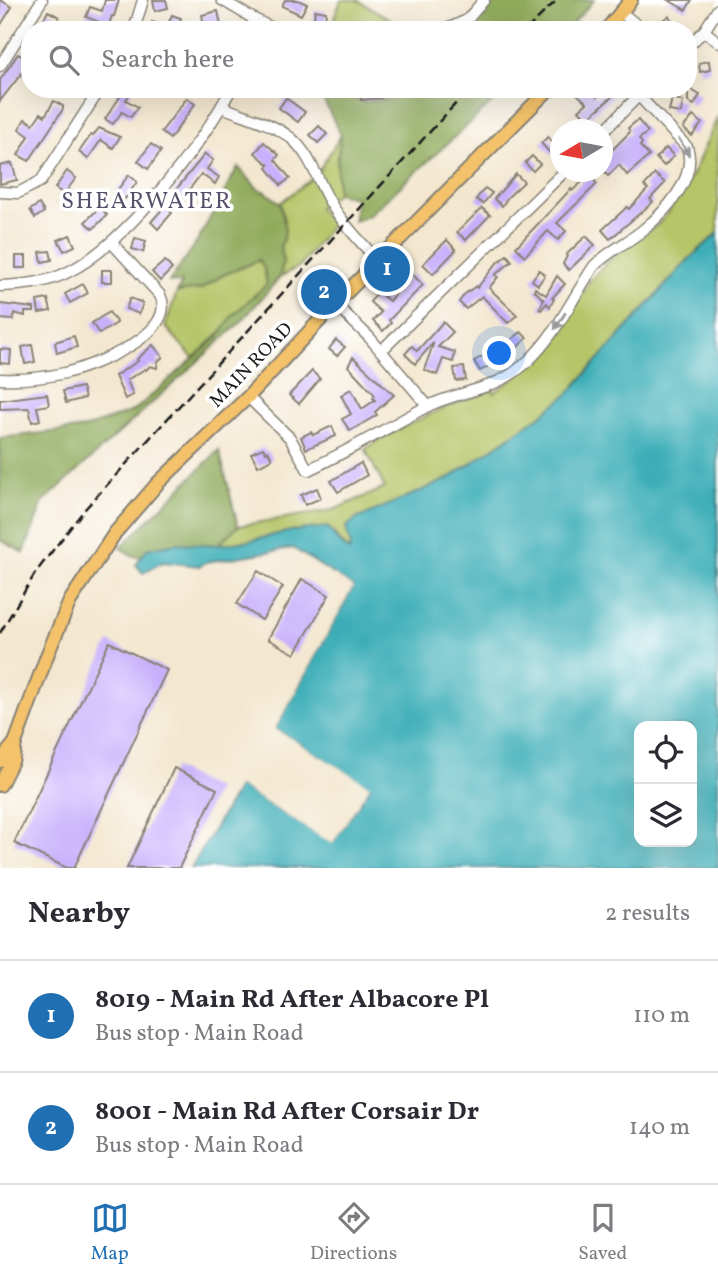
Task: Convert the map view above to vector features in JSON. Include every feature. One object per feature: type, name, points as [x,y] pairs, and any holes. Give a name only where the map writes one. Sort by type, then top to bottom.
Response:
[{"type":"main road","points":[[614,21],[631,0]]},
{"type":"main road","name":"MAIN ROAD","points":[[0,785],[13,759],[15,743],[48,653],[79,585],[93,562],[135,508],[248,397],[335,304],[540,98]]},
{"type":"main road","points":[[0,761],[15,743]]},
{"type":"street","points":[[29,21],[42,0]]},
{"type":"street","points":[[137,21],[143,0]]},
{"type":"street","points":[[222,0],[248,21]]},
{"type":"street","points":[[465,21],[484,0]]},
{"type":"street","points":[[697,38],[718,9]]},
{"type":"street","points":[[622,13],[632,21]]},
{"type":"street","points":[[704,31],[718,42]]},
{"type":"street","points":[[0,66],[21,33]]},
{"type":"street","points":[[0,192],[18,193],[41,181],[94,98]]},
{"type":"street","points":[[0,286],[27,284],[61,276],[112,243],[179,166],[227,98]]},
{"type":"street","points":[[613,122],[636,98]]},
{"type":"street","points":[[248,397],[290,438],[308,470],[360,445],[428,406],[500,382],[527,362],[560,323],[594,266],[662,214],[680,189],[690,164],[687,147],[647,98]]},
{"type":"street","points":[[222,107],[272,127],[299,146],[311,163],[330,202],[377,261]]},
{"type":"street","points":[[381,351],[554,182]]},
{"type":"street","points":[[0,379],[32,379],[76,370],[112,356],[154,328],[162,317],[164,305],[160,295],[112,243]]},
{"type":"street","points":[[335,304],[381,351],[428,406]]},
{"type":"green space","points":[[341,0],[357,0],[394,21],[333,21]]},
{"type":"green space","points":[[594,0],[575,21],[474,21],[479,19],[490,2]]},
{"type":"green space","points":[[322,98],[354,98],[364,102],[390,98],[497,98],[368,216],[354,221],[356,198],[337,193],[337,160],[341,135]]},
{"type":"green space","points":[[718,116],[718,233],[688,260],[567,395],[448,479],[356,519],[346,527],[351,547],[349,551],[328,527],[218,545],[238,526],[333,510],[385,488],[365,449],[411,423],[443,409],[493,389],[494,393],[538,359],[562,329],[590,280],[609,260],[657,225],[669,212],[694,171]]},
{"type":"green space","points":[[341,135],[337,160],[337,193],[318,208],[332,224],[300,266],[280,277],[283,261],[280,246],[284,231],[280,203],[316,175]]},
{"type":"green space","points":[[238,167],[258,189],[280,203],[285,231],[280,246],[283,261],[280,277],[241,322],[43,502],[24,553],[0,540],[0,438],[86,428],[135,410],[219,336],[233,315],[267,284],[264,268],[259,260],[223,275],[201,289],[177,292],[182,283],[169,282],[197,242]]},
{"type":"green space","points":[[260,260],[267,284],[193,358],[165,326],[177,292],[201,289],[223,275]]},
{"type":"green space","points":[[219,450],[238,526],[218,545],[176,543],[147,549],[142,557],[134,556],[120,548]]},
{"type":"water","points":[[718,233],[718,868],[191,868],[239,786],[332,843],[370,787],[275,729],[353,587],[293,548],[206,562],[200,566],[163,562],[143,573],[136,565],[147,549],[176,543],[218,545],[328,527],[349,551],[351,547],[346,527],[356,519],[448,479],[567,395],[688,260]]},
{"type":"pier","points":[[333,574],[353,587],[275,729],[370,786],[332,844],[236,784],[241,783],[331,839],[365,787],[272,730],[349,588],[331,577]]},
{"type":"building","points":[[0,0],[12,7],[0,26]]},
{"type":"building","points":[[105,0],[119,0],[110,21],[96,21],[86,17],[90,7],[102,11]]},
{"type":"building","points":[[153,0],[166,0],[168,8],[155,11]]},
{"type":"building","points":[[285,0],[298,0],[307,4],[301,15],[282,6]]},
{"type":"building","points":[[668,0],[692,0],[686,10]]},
{"type":"building","points":[[315,10],[326,12],[325,21],[313,21]]},
{"type":"building","points":[[48,11],[59,17],[57,21],[43,21]]},
{"type":"building","points":[[218,11],[220,21],[203,21],[202,15]]},
{"type":"building","points":[[172,15],[181,18],[180,21],[169,21]]},
{"type":"building","points":[[18,54],[21,56],[21,74],[0,101],[0,80]]},
{"type":"building","points":[[709,61],[710,70],[700,72],[699,63]]},
{"type":"building","points":[[697,93],[700,95],[694,105],[688,102],[688,98],[697,98]]},
{"type":"building","points":[[119,98],[127,98],[126,100],[138,107],[131,117],[122,112],[113,124],[105,119]]},
{"type":"building","points":[[187,98],[195,104],[170,139],[161,132]]},
{"type":"building","points":[[286,98],[305,112],[298,122],[279,108]]},
{"type":"building","points":[[581,98],[611,98],[587,119],[579,110],[587,103]]},
{"type":"building","points":[[672,98],[683,101],[681,113],[669,111]]},
{"type":"building","points":[[54,101],[63,106],[63,109],[29,161],[18,155],[29,136],[19,129],[25,119],[33,124],[41,113],[45,116]]},
{"type":"building","points":[[693,116],[702,123],[692,136],[683,128]]},
{"type":"building","points":[[638,120],[648,132],[639,139],[642,143],[640,146],[649,156],[627,175],[619,165],[613,171],[613,149],[630,132],[628,128]]},
{"type":"building","points":[[319,126],[327,134],[318,143],[310,135]]},
{"type":"building","points":[[99,128],[120,137],[113,148],[101,140],[88,159],[79,152]]},
{"type":"building","points":[[548,137],[550,153],[541,143]]},
{"type":"building","points":[[264,142],[279,155],[275,160],[290,178],[281,185],[267,168],[269,165],[255,153]]},
{"type":"building","points":[[151,144],[161,151],[148,169],[138,161]]},
{"type":"building","points":[[666,148],[674,156],[664,166],[656,158]]},
{"type":"building","points":[[205,154],[213,160],[207,169],[219,177],[215,184],[201,174],[183,198],[174,192]]},
{"type":"building","points":[[532,156],[540,164],[533,171],[525,163]]},
{"type":"building","points":[[12,163],[17,180],[0,184],[0,166]]},
{"type":"building","points":[[67,171],[76,178],[64,194],[55,188]]},
{"type":"building","points":[[516,174],[524,182],[502,206],[494,199]]},
{"type":"building","points":[[655,174],[665,183],[650,199],[653,202],[610,239],[602,230],[627,207],[629,209],[648,189],[644,186]]},
{"type":"building","points":[[129,175],[137,182],[124,200],[115,193]]},
{"type":"building","points":[[582,182],[597,184],[557,223],[566,231],[558,240],[548,231],[525,256],[516,247],[571,189],[572,191]]},
{"type":"building","points":[[485,188],[492,193],[483,204],[476,199]]},
{"type":"building","points":[[39,204],[44,212],[35,218],[30,210]]},
{"type":"building","points":[[165,206],[172,213],[158,229],[151,222]]},
{"type":"building","points":[[100,207],[107,215],[93,229],[85,222]]},
{"type":"building","points":[[482,208],[490,215],[466,240],[457,232]]},
{"type":"building","points":[[70,235],[75,246],[64,251],[58,240]]},
{"type":"building","points":[[586,236],[595,245],[569,270],[563,264],[566,255]]},
{"type":"building","points":[[135,238],[146,241],[143,252],[132,249]]},
{"type":"building","points":[[447,240],[456,250],[433,274],[423,264]]},
{"type":"building","points":[[50,251],[52,260],[42,262],[40,252]]},
{"type":"building","points":[[507,255],[512,261],[495,275],[498,277],[489,288],[517,315],[508,323],[482,296],[466,309],[459,302],[465,294],[476,286],[477,288]]},
{"type":"building","points":[[16,256],[26,256],[26,268],[16,268]]},
{"type":"building","points":[[165,261],[172,269],[160,281],[152,272]]},
{"type":"building","points":[[102,270],[112,270],[112,282],[102,282]]},
{"type":"building","points":[[539,270],[545,275],[538,285],[532,280]]},
{"type":"building","points":[[412,274],[423,285],[389,320],[391,323],[383,331],[373,321],[381,312],[370,302],[378,292],[389,301]]},
{"type":"building","points":[[557,276],[565,284],[552,298],[554,299],[550,307],[547,303],[539,309],[544,300],[535,288],[546,295]]},
{"type":"building","points":[[83,284],[88,293],[70,303],[65,294]]},
{"type":"building","points":[[130,298],[143,303],[139,314],[126,309]]},
{"type":"building","points":[[48,299],[51,311],[39,313],[37,301]]},
{"type":"building","points":[[0,304],[34,308],[34,312],[25,312],[25,316],[14,313],[13,320],[0,319]]},
{"type":"building","points":[[109,312],[117,323],[99,334],[92,323]]},
{"type":"building","points":[[443,322],[453,332],[438,347],[455,352],[453,362],[443,359],[437,375],[424,370],[434,342],[415,364],[405,354],[412,346],[417,351]]},
{"type":"building","points":[[521,332],[527,338],[503,361],[496,352]]},
{"type":"building","points":[[74,336],[77,347],[57,353],[55,342]]},
{"type":"building","points":[[336,340],[345,347],[337,356],[329,349]]},
{"type":"building","points":[[32,345],[35,362],[25,364],[22,347]]},
{"type":"building","points":[[153,345],[163,357],[158,361],[157,368],[150,366],[127,380],[133,395],[125,399],[115,376],[138,361]]},
{"type":"building","points":[[0,349],[11,350],[10,364],[0,363]]},
{"type":"building","points":[[483,356],[489,366],[480,371],[474,361]]},
{"type":"building","points":[[353,357],[394,395],[375,412],[377,415],[350,431],[342,419],[351,414],[341,395],[351,389],[362,409],[375,400],[375,395],[348,366]]},
{"type":"building","points":[[464,367],[466,380],[456,381],[454,368]]},
{"type":"building","points":[[312,371],[320,379],[299,404],[289,395]]},
{"type":"building","points":[[82,387],[85,398],[66,403],[63,391]]},
{"type":"building","points":[[47,394],[49,405],[37,407],[40,420],[32,422],[29,408],[0,409],[0,400]]},
{"type":"building","points":[[332,426],[336,436],[306,449],[301,437],[311,432],[313,435]]},
{"type":"building","points":[[263,448],[272,459],[258,466],[251,453]]},
{"type":"building","points":[[361,463],[367,475],[338,492],[331,481]]},
{"type":"building","points":[[317,488],[321,498],[305,505],[301,495]]},
{"type":"building","points":[[258,571],[283,587],[262,620],[237,604]]},
{"type":"building","points":[[302,579],[329,595],[295,654],[268,639]]},
{"type":"building","points":[[109,642],[167,670],[74,868],[67,868],[14,843]]},
{"type":"building","points":[[174,768],[217,789],[179,868],[127,868]]},
{"type":"railway","points":[[535,21],[557,0]]},
{"type":"railway","points":[[0,633],[36,572],[85,509],[461,98]]},
{"type":"place","name":"8019 - Main Rd After Albacore Pl","points":[[387,269]]},
{"type":"place","name":"8001 - Main Rd After Corsair Dr","points":[[324,292]]},
{"type":"district","name":"SHEARWATER","points":[[147,200]]}]
